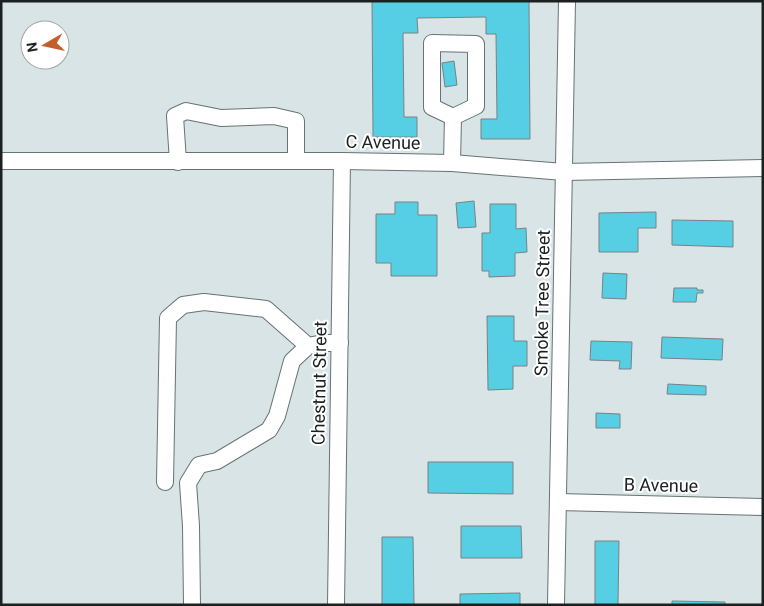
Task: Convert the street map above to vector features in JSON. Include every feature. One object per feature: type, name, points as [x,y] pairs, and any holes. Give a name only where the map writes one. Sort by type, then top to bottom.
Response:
[{"type":"street","name":"Smoke Tree Street","points":[[556,605],[567,1]]},
{"type":"street","points":[[432,43],[476,44],[476,106],[453,117],[432,108],[432,43]]},
{"type":"street","points":[[178,162],[175,116],[186,111],[221,118],[274,116],[296,121],[296,161]]},
{"type":"street","points":[[452,163],[453,117]]},
{"type":"street","name":"C Avenue","points":[[1,161],[342,161],[452,163],[564,172],[763,168]]},
{"type":"street","name":"Chestnut Street","points":[[336,605],[342,161]]},
{"type":"street","points":[[165,482],[168,318],[182,305],[204,302],[266,309],[308,346]]},
{"type":"street","points":[[192,605],[191,526],[188,483],[199,465],[217,461],[269,430],[277,416],[292,362],[308,346],[323,343],[340,343]]},
{"type":"street","name":"B Avenue","points":[[558,502],[763,507]]},
{"type":"building","points":[[372,1],[529,1],[530,139],[481,139],[481,119],[497,119],[496,34],[486,34],[486,17],[417,18],[418,33],[403,33],[404,117],[417,117],[417,137],[373,137]]},
{"type":"building","points":[[454,61],[457,85],[445,87],[442,63]]},
{"type":"building","points":[[474,201],[476,227],[458,228],[456,203]]},
{"type":"building","points":[[395,202],[418,202],[418,215],[437,215],[437,276],[391,276],[391,263],[376,263],[376,214],[395,214]]},
{"type":"building","points":[[490,204],[516,204],[516,229],[526,228],[527,252],[515,253],[515,276],[489,277],[489,271],[482,271],[482,233],[490,233]]},
{"type":"building","points":[[656,212],[656,228],[638,228],[638,252],[599,252],[599,213]]},
{"type":"building","points":[[672,220],[733,221],[733,247],[672,245]]},
{"type":"building","points":[[603,273],[627,274],[626,299],[602,298]]},
{"type":"building","points":[[674,288],[697,288],[697,290],[703,290],[703,293],[697,293],[696,302],[673,302]]},
{"type":"building","points":[[487,316],[514,316],[514,341],[527,341],[527,366],[513,366],[513,389],[488,390]]},
{"type":"building","points":[[662,337],[723,339],[722,360],[661,358]]},
{"type":"building","points":[[591,341],[632,342],[631,369],[619,369],[620,361],[590,360]]},
{"type":"building","points":[[668,384],[706,386],[706,395],[667,394]]},
{"type":"building","points":[[596,413],[620,414],[620,428],[596,428]]},
{"type":"building","points":[[428,462],[513,462],[513,494],[428,493]]},
{"type":"building","points":[[461,526],[521,526],[522,558],[461,558]]},
{"type":"building","points":[[382,537],[413,537],[414,605],[382,605]]},
{"type":"building","points":[[595,541],[619,541],[618,605],[595,605]]},
{"type":"building","points":[[520,593],[520,605],[460,605],[460,594]]},
{"type":"building","points":[[672,601],[725,602],[725,605],[672,605]]}]
